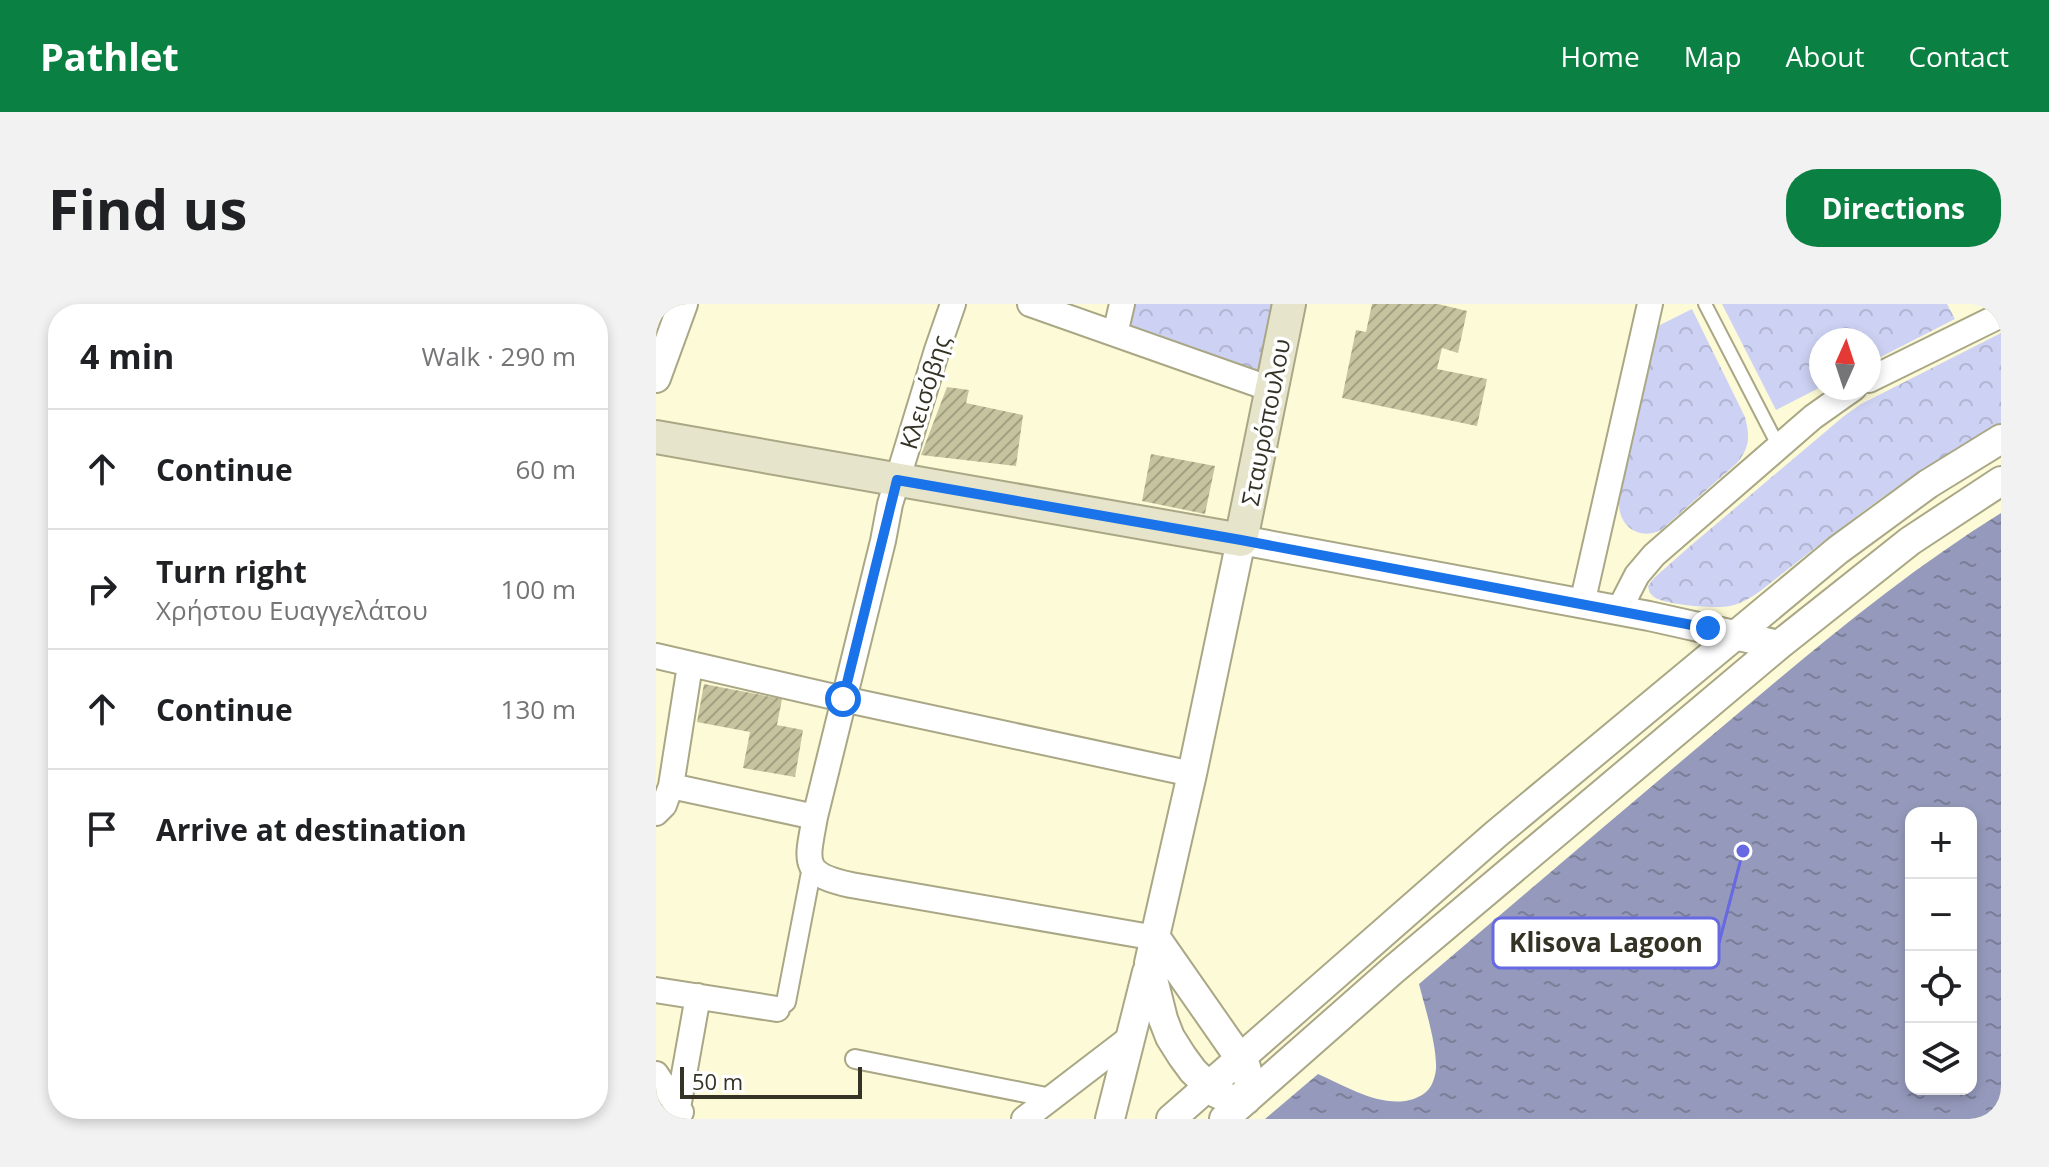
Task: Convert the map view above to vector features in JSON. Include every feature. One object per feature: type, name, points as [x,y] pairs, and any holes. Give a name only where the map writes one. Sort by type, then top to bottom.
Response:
[{"type":"main road","name":"Σταυρόπουλου","points":[[1241,540],[1289,304]]},
{"type":"main road","points":[[656,437],[1241,540]]},
{"type":"street","points":[[656,378],[683,304]]},
{"type":"street","name":"Κλεισόβης","points":[[812,867],[809,853],[815,817],[897,480],[953,304]]},
{"type":"street","points":[[1030,304],[1271,389]]},
{"type":"street","points":[[1115,334],[1122,304]]},
{"type":"street","points":[[1582,604],[1652,305]]},
{"type":"street","points":[[1881,373],[1974,315],[2001,315]]},
{"type":"street","points":[[1619,610],[1637,575],[1654,555],[1813,417],[1837,400]]},
{"type":"street","points":[[1171,1119],[1495,835],[1737,634],[1883,516],[2001,439]]},
{"type":"street","points":[[1224,1119],[1427,941],[1779,645],[1910,541],[2001,481]]},
{"type":"street","points":[[1110,1119],[1153,950],[1241,540],[1619,610],[1779,645]]},
{"type":"street","points":[[656,656],[1192,774]]},
{"type":"street","points":[[656,813],[664,805],[671,786],[690,665]]},
{"type":"street","points":[[671,786],[815,817]]},
{"type":"street","points":[[812,867],[820,876],[851,885],[1153,950],[1241,1059],[1248,1075],[1246,1100]]},
{"type":"street","points":[[656,990],[777,1009],[786,1002],[812,867]]},
{"type":"street","points":[[1153,950],[1157,999],[1170,1037],[1208,1087],[1227,1098],[1246,1100]]},
{"type":"street","points":[[682,1114],[698,996]]},
{"type":"street","points":[[1024,1119],[1131,1037]]},
{"type":"street","points":[[855,1059],[1051,1098]]},
{"type":"street","points":[[656,1074],[682,1114]]},
{"type":"lane","points":[[1705,304],[1779,447]]},
{"type":"green space","points":[[1122,304],[1289,304],[1271,389],[1115,334]]},
{"type":"green space","points":[[1722,304],[1947,304],[1955,319],[1881,357],[1881,328],[1809,328],[1809,393],[1776,410]]},
{"type":"green space","points":[[1692,309],[1745,417],[1747,447],[1737,463],[1661,530],[1645,534],[1626,524],[1619,502],[1656,327]]},
{"type":"green space","points":[[2001,333],[2001,423],[1906,481],[1742,602],[1723,607],[1691,606],[1660,600],[1650,593],[1648,586],[1654,578],[1689,547],[1844,416],[1869,400],[1881,400],[1881,394]]},
{"type":"water","points":[[2001,513],[2001,1119],[1265,1119],[1318,1074],[1383,1100],[1410,1100],[1425,1093],[1434,1080],[1436,1059],[1419,984],[1799,662],[1898,584]]},
{"type":"building","points":[[1372,304],[1438,304],[1467,311],[1458,353],[1442,348],[1437,369],[1487,379],[1477,426],[1342,398],[1356,330],[1366,332]]},
{"type":"building","points":[[947,387],[969,390],[966,403],[1023,415],[1016,466],[921,455]]},
{"type":"building","points":[[1151,454],[1215,466],[1205,514],[1142,501]]},
{"type":"building","points":[[704,684],[782,699],[777,725],[803,730],[795,777],[743,768],[750,732],[697,722]]},
{"type":"place","name":"Klisova Lagoon","points":[[1743,851]]},
{"type":"route","points":[[843,699],[897,480],[1241,540],[1708,628]]}]
